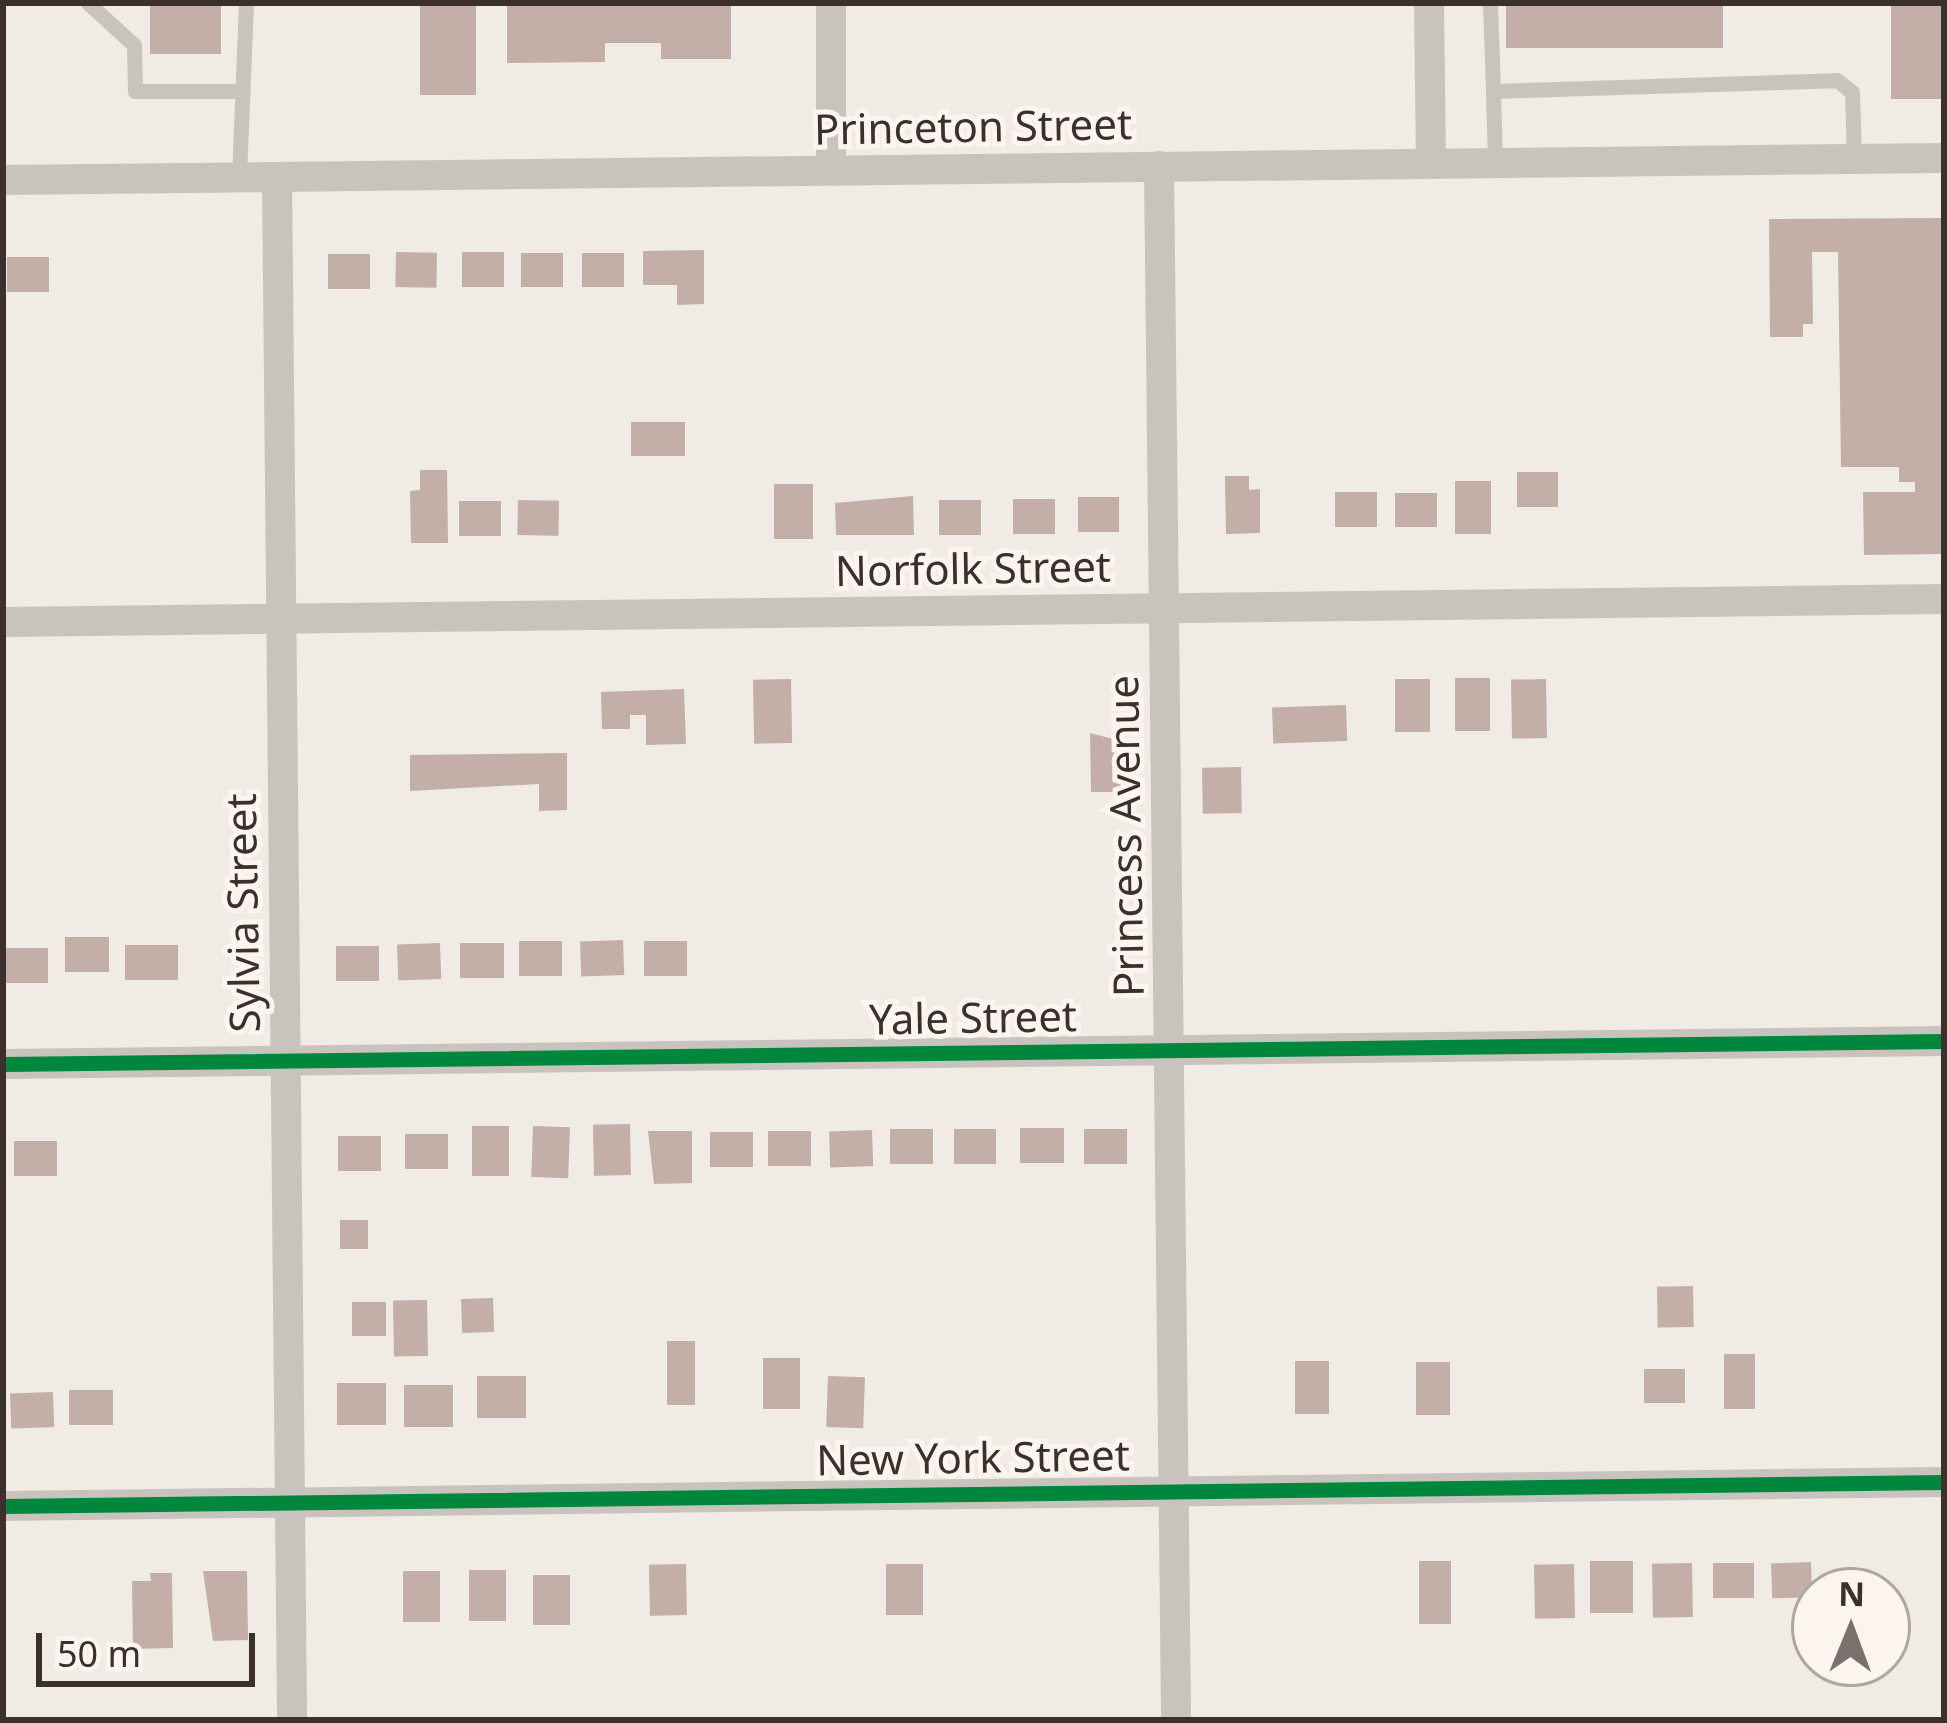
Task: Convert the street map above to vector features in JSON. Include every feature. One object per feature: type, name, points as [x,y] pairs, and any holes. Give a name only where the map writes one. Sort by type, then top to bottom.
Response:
[{"type":"street","points":[[831,3],[831,170]]},
{"type":"street","points":[[1429,3],[1431,163]]},
{"type":"street","name":"Princeton Street","points":[[3,180],[1944,158]]},
{"type":"street","name":"Princess Avenue","points":[[1159,166],[1176,1720]]},
{"type":"street","name":"Sylvia Street","points":[[277,177],[292,1720]]},
{"type":"street","name":"Norfolk Street","points":[[3,622],[1944,599]]},
{"type":"street","name":"Yale Street","points":[[3,1064],[1944,1041]]},
{"type":"street","name":"New York Street","points":[[3,1506],[1944,1482]]},
{"type":"lane","points":[[88,3],[134,45],[134,91],[238,91]]},
{"type":"lane","points":[[239,177],[238,91],[246,3]]},
{"type":"lane","points":[[1490,3],[1495,160]]},
{"type":"lane","points":[[1493,91],[1837,80],[1852,92],[1854,158]]},
{"type":"building","points":[[150,3],[221,3],[221,54],[150,54]]},
{"type":"building","points":[[420,3],[476,3],[476,95],[420,95]]},
{"type":"building","points":[[507,3],[731,3],[731,59],[661,59],[661,43],[605,43],[605,62],[507,63]]},
{"type":"building","points":[[1506,3],[1723,3],[1723,48],[1506,48]]},
{"type":"building","points":[[1891,3],[1944,3],[1944,99],[1891,99]]},
{"type":"building","points":[[1944,218],[1944,554],[1864,555],[1863,492],[1915,492],[1915,482],[1899,482],[1899,467],[1841,467],[1838,252],[1812,252],[1813,324],[1803,324],[1803,337],[1770,337],[1769,219]]},
{"type":"building","points":[[704,250],[704,304],[677,305],[677,285],[643,285],[643,251]]},
{"type":"building","points":[[396,252],[437,253],[436,288],[395,287]]},
{"type":"building","points":[[462,252],[504,252],[504,287],[462,287]]},
{"type":"building","points":[[521,253],[563,253],[563,287],[521,287]]},
{"type":"building","points":[[582,253],[624,253],[624,287],[582,287]]},
{"type":"building","points":[[328,254],[370,254],[370,289],[328,289]]},
{"type":"building","points":[[7,257],[49,257],[49,292],[7,292]]},
{"type":"building","points":[[631,422],[685,422],[685,456],[631,456]]},
{"type":"building","points":[[420,470],[447,470],[448,543],[411,543],[410,491],[420,490]]},
{"type":"building","points":[[1517,472],[1558,472],[1558,507],[1517,507]]},
{"type":"building","points":[[1225,476],[1249,476],[1249,490],[1260,489],[1260,533],[1226,534]]},
{"type":"building","points":[[1455,481],[1491,481],[1491,534],[1455,534]]},
{"type":"building","points":[[774,484],[813,484],[813,539],[774,539]]},
{"type":"building","points":[[1335,492],[1377,492],[1377,527],[1335,527]]},
{"type":"building","points":[[1395,493],[1437,493],[1437,527],[1395,527]]},
{"type":"building","points":[[913,496],[914,535],[836,535],[835,503]]},
{"type":"building","points":[[1078,497],[1119,497],[1119,532],[1078,532]]},
{"type":"building","points":[[1013,499],[1055,499],[1055,534],[1013,534]]},
{"type":"building","points":[[518,500],[559,501],[558,536],[517,535]]},
{"type":"building","points":[[939,500],[981,500],[981,535],[939,535]]},
{"type":"building","points":[[459,501],[501,501],[501,536],[459,536]]},
{"type":"building","points":[[1455,678],[1490,678],[1490,731],[1455,731]]},
{"type":"building","points":[[791,679],[792,743],[754,744],[753,680]]},
{"type":"building","points":[[1395,679],[1430,679],[1430,732],[1395,732]]},
{"type":"building","points":[[1546,679],[1547,738],[1512,739],[1511,680]]},
{"type":"building","points":[[684,689],[686,744],[646,745],[646,715],[630,715],[630,729],[602,729],[601,692]]},
{"type":"building","points":[[1346,705],[1347,741],[1273,744],[1272,708]]},
{"type":"building","points":[[1090,733],[1125,742],[1126,792],[1091,792]]},
{"type":"building","points":[[567,753],[567,810],[539,811],[539,784],[410,791],[410,755]]},
{"type":"building","points":[[1241,767],[1242,813],[1203,814],[1202,768]]},
{"type":"building","points":[[65,937],[109,937],[109,972],[65,972]]},
{"type":"building","points":[[623,940],[624,975],[581,976],[580,942]]},
{"type":"building","points":[[519,941],[562,941],[562,976],[519,976]]},
{"type":"building","points":[[644,941],[687,941],[687,976],[644,976]]},
{"type":"building","points":[[440,943],[441,979],[398,980],[397,945]]},
{"type":"building","points":[[460,943],[504,943],[504,978],[460,978]]},
{"type":"building","points":[[125,945],[178,945],[178,980],[125,980]]},
{"type":"building","points":[[336,946],[379,946],[379,981],[336,981]]},
{"type":"building","points":[[5,948],[48,948],[48,983],[5,983]]},
{"type":"building","points":[[630,1124],[631,1175],[594,1176],[593,1125]]},
{"type":"building","points":[[472,1126],[509,1126],[509,1176],[472,1176]]},
{"type":"building","points":[[533,1126],[570,1127],[568,1178],[531,1177]]},
{"type":"building","points":[[1020,1128],[1064,1128],[1064,1163],[1020,1163]]},
{"type":"building","points":[[890,1129],[933,1129],[933,1164],[890,1164]]},
{"type":"building","points":[[954,1129],[996,1129],[996,1164],[954,1164]]},
{"type":"building","points":[[1084,1129],[1127,1129],[1127,1164],[1084,1164]]},
{"type":"building","points":[[872,1130],[873,1166],[830,1167],[829,1132]]},
{"type":"building","points":[[648,1131],[692,1131],[692,1183],[654,1184]]},
{"type":"building","points":[[768,1131],[811,1131],[811,1166],[768,1166]]},
{"type":"building","points":[[710,1132],[753,1132],[753,1167],[710,1167]]},
{"type":"building","points":[[405,1134],[448,1134],[448,1169],[405,1169]]},
{"type":"building","points":[[338,1136],[381,1136],[381,1171],[338,1171]]},
{"type":"building","points":[[14,1141],[57,1141],[57,1176],[14,1176]]},
{"type":"building","points":[[340,1220],[368,1220],[368,1249],[340,1249]]},
{"type":"building","points":[[1693,1286],[1694,1327],[1658,1328],[1657,1287]]},
{"type":"building","points":[[493,1298],[494,1332],[462,1333],[461,1299]]},
{"type":"building","points":[[427,1300],[428,1356],[394,1357],[393,1301]]},
{"type":"building","points":[[352,1302],[386,1302],[386,1336],[352,1336]]},
{"type":"building","points":[[667,1341],[695,1341],[695,1405],[667,1405]]},
{"type":"building","points":[[1724,1354],[1755,1354],[1755,1409],[1724,1409]]},
{"type":"building","points":[[763,1358],[800,1358],[800,1409],[763,1409]]},
{"type":"building","points":[[1295,1361],[1329,1361],[1329,1414],[1295,1414]]},
{"type":"building","points":[[1416,1362],[1450,1362],[1450,1415],[1416,1415]]},
{"type":"building","points":[[1644,1369],[1685,1369],[1685,1403],[1644,1403]]},
{"type":"building","points":[[477,1376],[526,1376],[526,1418],[477,1418]]},
{"type":"building","points":[[828,1376],[865,1377],[863,1428],[826,1427]]},
{"type":"building","points":[[337,1383],[386,1383],[386,1425],[337,1425]]},
{"type":"building","points":[[404,1385],[453,1385],[453,1427],[404,1427]]},
{"type":"building","points":[[69,1390],[113,1390],[113,1425],[69,1425]]},
{"type":"building","points":[[53,1392],[54,1427],[11,1428],[10,1394]]},
{"type":"building","points":[[1419,1561],[1451,1561],[1451,1624],[1419,1624]]},
{"type":"building","points":[[1590,1561],[1633,1561],[1633,1613],[1590,1613]]},
{"type":"building","points":[[1811,1562],[1811,1567],[1791,1567],[1791,1598],[1772,1598],[1771,1563]]},
{"type":"building","points":[[1692,1563],[1693,1617],[1653,1618],[1652,1564]]},
{"type":"building","points":[[1713,1563],[1754,1563],[1754,1598],[1713,1598]]},
{"type":"building","points":[[686,1564],[687,1615],[650,1616],[649,1565]]},
{"type":"building","points":[[886,1564],[923,1564],[923,1615],[886,1615]]},
{"type":"building","points":[[1574,1564],[1575,1618],[1535,1619],[1534,1565]]},
{"type":"building","points":[[469,1570],[506,1570],[506,1621],[469,1621]]},
{"type":"building","points":[[203,1571],[247,1571],[248,1640],[213,1641]]},
{"type":"building","points":[[403,1571],[440,1571],[440,1622],[403,1622]]},
{"type":"building","points":[[150,1573],[172,1573],[173,1648],[133,1649],[132,1581],[151,1581]]},
{"type":"building","points":[[533,1575],[570,1575],[570,1625],[533,1625]]},
{"type":"cycle path","points":[[3,1064],[1944,1041]]},
{"type":"cycle path","points":[[3,1506],[1944,1482]]}]
